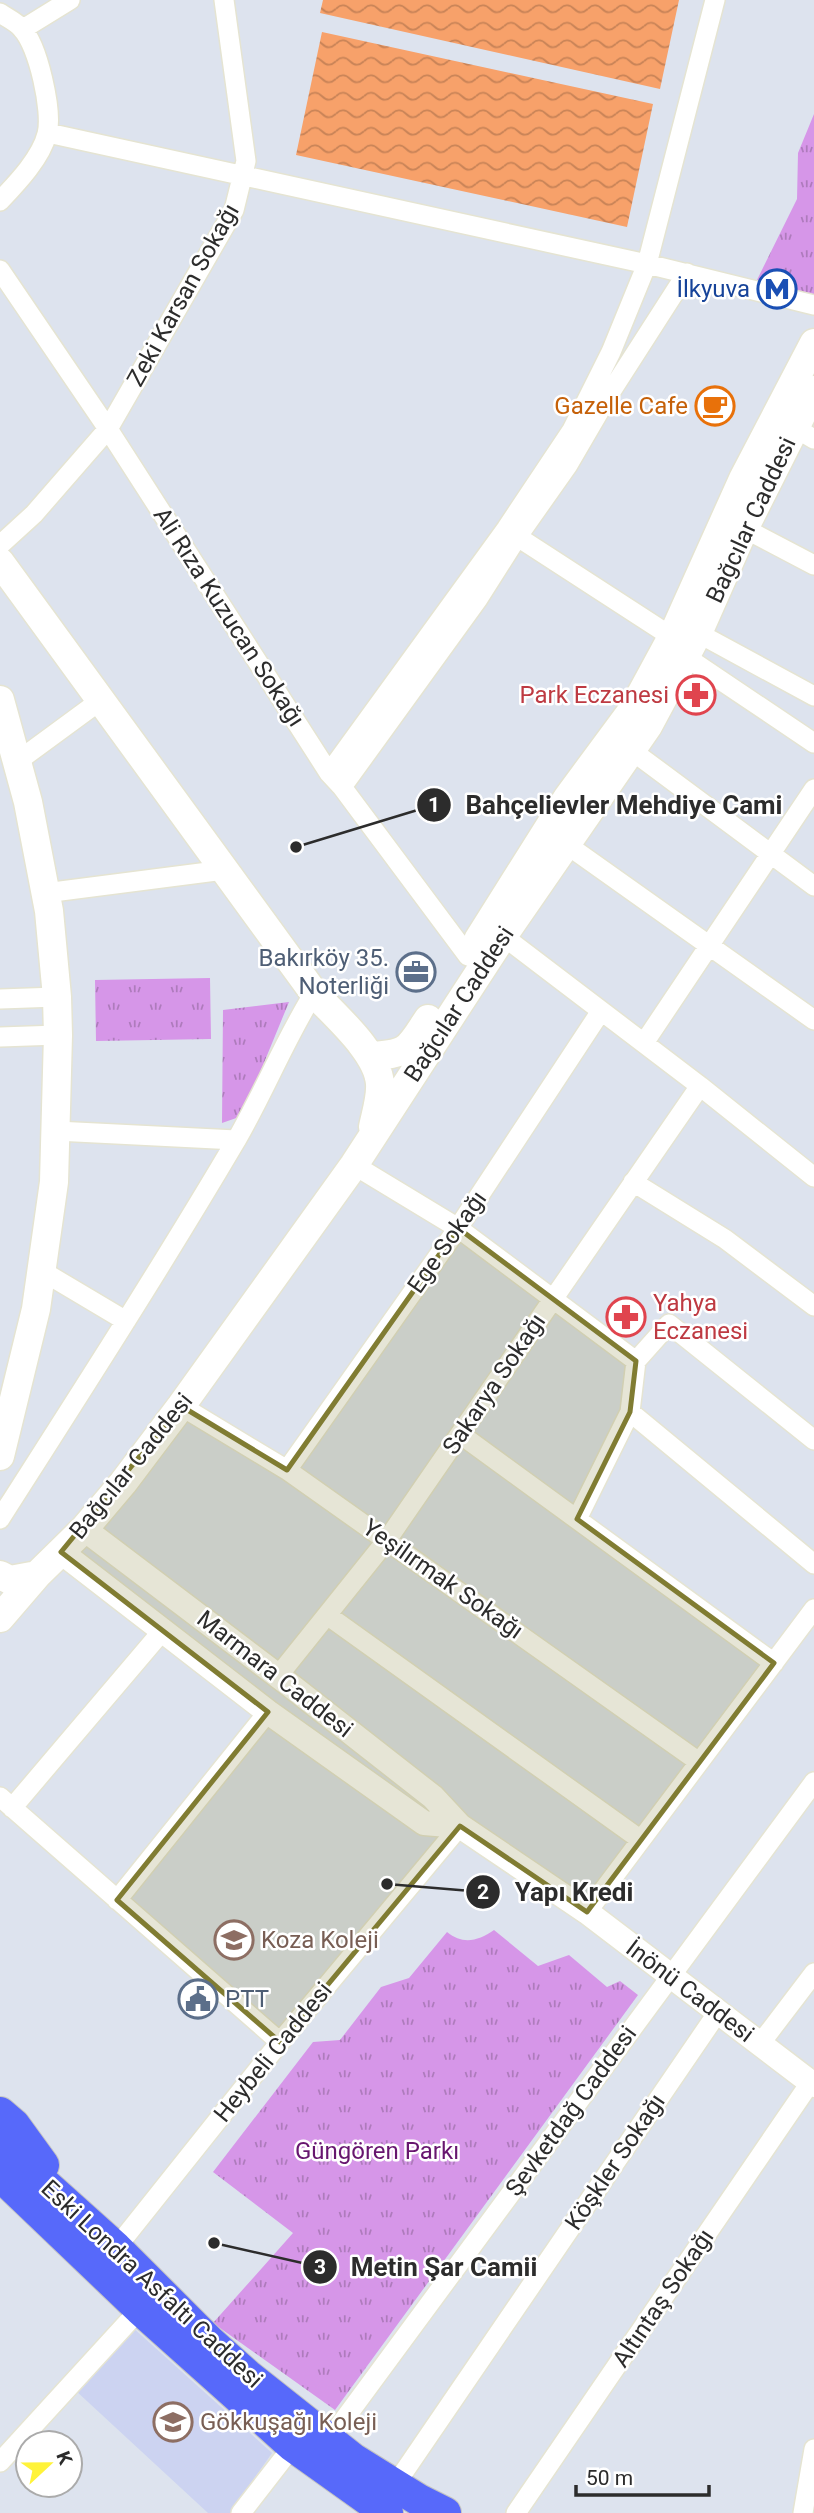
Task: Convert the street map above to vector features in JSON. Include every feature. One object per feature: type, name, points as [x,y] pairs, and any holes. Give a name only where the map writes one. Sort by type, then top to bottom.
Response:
[{"type":"main road","points":[[371,1056],[394,1055],[410,1048],[568,797],[686,642],[734,523],[814,343]]},
{"type":"main road","name":"Bağcılar Caddesi","points":[[734,523],[804,433],[814,390]]},
{"type":"main road","points":[[0,562],[314,993],[371,1056],[378,1071],[380,1086],[371,1140]]},
{"type":"main road","name":"Bağcılar Caddesi","points":[[0,1618],[37,1575],[85,1529],[123,1483],[354,1165],[503,936],[648,726],[686,642]]},
{"type":"main road","points":[[0,700],[18,761],[45,893],[57,997],[58,1035],[54,1182],[36,1309],[0,1456]]},
{"type":"main road","points":[[0,1575],[10,1580],[37,1575]]},
{"type":"main road","points":[[0,2113],[14,2125],[73,2226]]},
{"type":"main road","name":"Eski Londra Asfaltı Caddesi","points":[[0,2144],[73,2226],[140,2309],[293,2446],[391,2499],[445,2513]]},
{"type":"main road","name":"Eski Londra Asfaltı Caddesi","points":[[0,2175],[73,2226],[116,2248],[210,2342],[247,2375],[353,2459],[391,2499]]},
{"type":"main road","points":[[0,2196],[15,2208],[73,2226]]},
{"type":"street","points":[[23,29],[70,0]]},
{"type":"street","name":"Zeki Karsan Sokağı","points":[[0,545],[34,514],[108,429],[234,210],[246,161],[223,0]]},
{"type":"street","points":[[512,533],[572,430],[611,352],[648,264],[715,0]]},
{"type":"street","points":[[0,13],[23,29],[39,63],[45,88],[48,133],[27,172],[0,201]]},
{"type":"street","points":[[48,133],[648,264],[814,305]]},
{"type":"street","name":"Ali Rıza Kuzucan Sokağı","points":[[0,270],[108,429],[336,780],[468,956]]},
{"type":"street","points":[[336,780],[512,533],[568,465],[610,393],[687,273]]},
{"type":"street","points":[[734,523],[814,565]]},
{"type":"street","points":[[512,533],[686,642],[814,743]]},
{"type":"street","points":[[686,642],[814,696]]},
{"type":"street","points":[[18,761],[101,700]]},
{"type":"street","points":[[631,750],[814,886]]},
{"type":"street","points":[[643,1043],[814,789]]},
{"type":"street","points":[[566,844],[814,1020]]},
{"type":"street","points":[[45,893],[224,870]]},
{"type":"street","points":[[503,936],[700,1086],[814,1177]]},
{"type":"street","points":[[0,1519],[126,1321],[236,1140],[314,993]]},
{"type":"street","points":[[0,999],[57,997]]},
{"type":"street","name":"Ege Sokağı","points":[[287,1470],[458,1228],[601,1010]]},
{"type":"street","points":[[0,1037],[58,1035]]},
{"type":"street","name":"Sakarya Sokağı","points":[[278,1676],[387,1540],[700,1086]]},
{"type":"street","points":[[56,1131],[236,1140]]},
{"type":"street","points":[[354,1165],[458,1228],[636,1361]]},
{"type":"street","points":[[633,1182],[725,1239],[814,1306]]},
{"type":"street","points":[[41,1270],[126,1321]]},
{"type":"street","points":[[577,1519],[630,1412],[636,1361],[669,1324],[814,1440]]},
{"type":"street","name":"Yeşilırmak Sokağı","points":[[181,1406],[287,1470],[699,1762]]},
{"type":"street","points":[[630,1412],[814,1564]]},
{"type":"street","points":[[460,1434],[774,1663]]},
{"type":"street","name":"Marmara Caddesi","points":[[85,1529],[433,1797],[460,1826]]},
{"type":"street","points":[[61,1552],[268,1712],[424,1823],[460,1826]]},
{"type":"street","points":[[587,1912],[814,1609]]},
{"type":"street","points":[[327,1615],[641,1840]]},
{"type":"street","points":[[164,1629],[6,1803],[280,2042]]},
{"type":"street","points":[[117,1900],[268,1712]]},
{"type":"street","name":"Şevketdağ Caddesi","points":[[329,2440],[814,1782]]},
{"type":"street","name":"İnönü Caddesi","points":[[460,1826],[587,1912],[812,2084]]},
{"type":"street","name":"Heybeli Caddesi","points":[[116,2248],[280,2042],[460,1826]]},
{"type":"street","points":[[760,2044],[814,1973]]},
{"type":"street","name":"Köşkler Sokağı","points":[[391,2499],[718,2012]]},
{"type":"street","name":"Altıntaş Sokağı","points":[[516,2513],[812,2084]]},
{"type":"street","points":[[0,2462],[140,2309]]},
{"type":"street","points":[[241,2513],[293,2446]]},
{"type":"street","points":[[803,2513],[814,2449]]},
{"type":"highlighted area","points":[[458,1228],[636,1361],[630,1412],[577,1519],[774,1663],[587,1912],[460,1826],[280,2042],[117,1900],[268,1712],[61,1552],[181,1406],[287,1470]]},
{"type":"shaded area","name":"Gökkuşağı Koleji","points":[[131,2326],[272,2453],[230,2513],[208,2513],[75,2390]]},
{"type":"green space","points":[[814,114],[814,294],[811,300],[754,286],[797,199],[798,153]]},
{"type":"green space","points":[[210,978],[211,1039],[96,1041],[95,980]]},
{"type":"green space","points":[[289,1002],[242,1116],[222,1123],[223,1010]]},
{"type":"green space","name":"Güngören Parkı","points":[[494,1930],[538,1966],[569,1955],[607,1987],[620,1981],[638,1995],[335,2410],[213,2323],[293,2233],[213,2172],[313,2042],[340,2040],[381,1987],[409,1978],[447,1932],[459,1939],[471,1940]]},
{"type":"water","points":[[323,0],[679,0],[660,89],[320,13]]},
{"type":"water","points":[[322,32],[653,104],[627,227],[296,155]]},
{"type":"place","name":"İlkyuva","points":[[777,289]]},
{"type":"place","name":"Gazelle Cafe","points":[[715,406]]},
{"type":"place","name":"Park Eczanesi","points":[[696,695]]},
{"type":"place","name":"Bahçelievler Mehdiye Cami","points":[[296,847]]},
{"type":"place","name":"Bakırköy 35. Noterliği","points":[[416,972]]},
{"type":"place","name":"Yahya Eczanesi","points":[[626,1317]]},
{"type":"place","name":"Yapı Kredi","points":[[387,1884]]},
{"type":"place","name":"Koza Koleji","points":[[234,1940]]},
{"type":"place","name":"PTT","points":[[198,1999]]},
{"type":"place","name":"Metin Şar Camii","points":[[214,2243]]},
{"type":"place","name":"Gökkuşağı Koleji","points":[[173,2422]]}]
